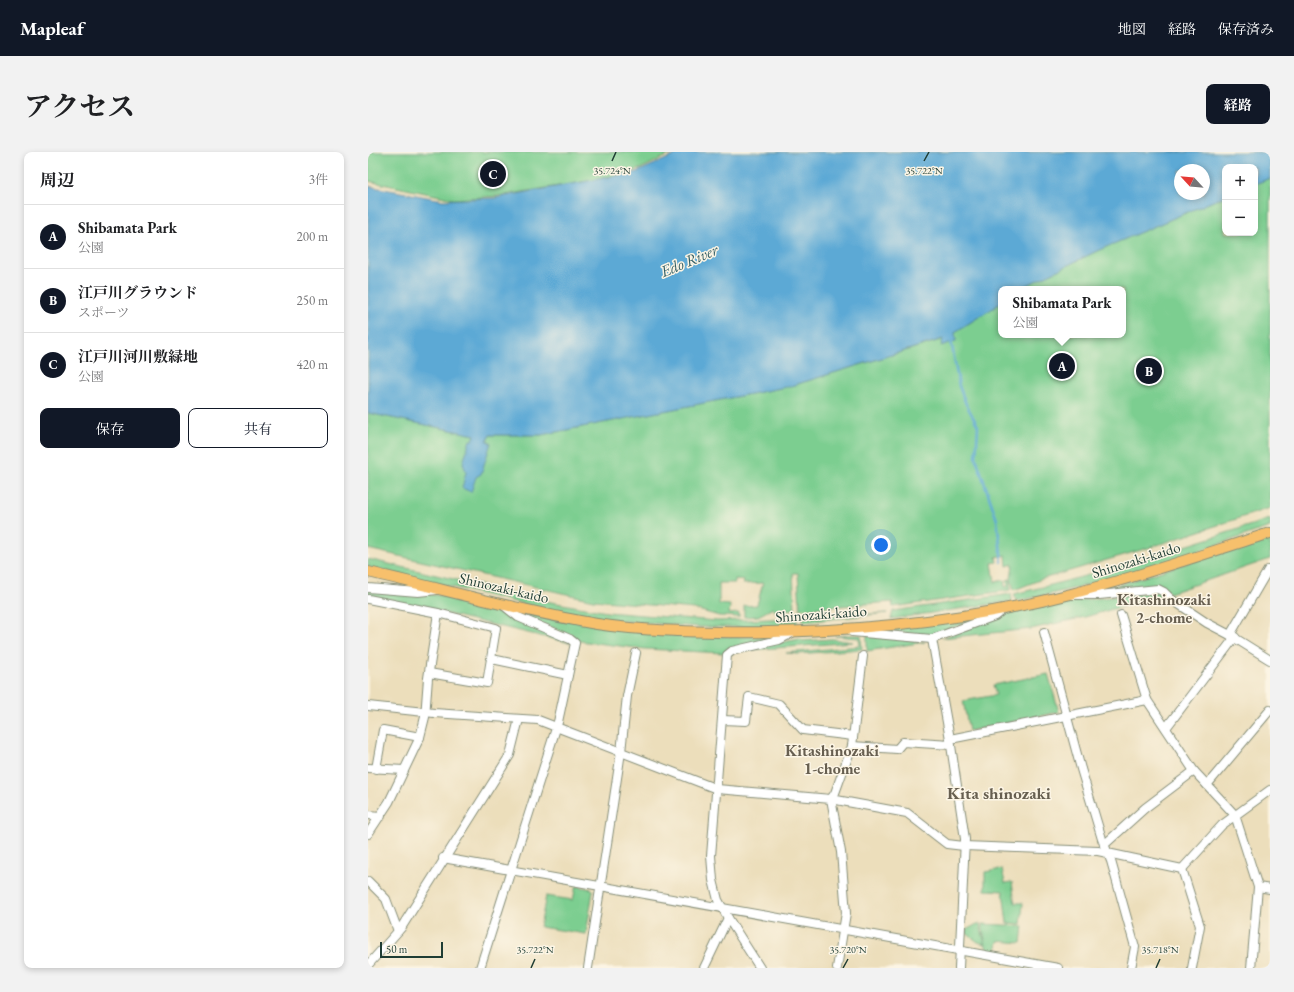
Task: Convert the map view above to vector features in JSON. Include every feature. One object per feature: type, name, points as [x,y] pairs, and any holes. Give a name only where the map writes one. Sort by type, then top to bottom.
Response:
[{"type":"main road","name":"Shinozaki-kaido","points":[[368,572],[581,621],[634,628],[680,631],[794,632],[894,624],[1006,608],[1070,594],[1154,571],[1270,533]]},
{"type":"street","points":[[1166,728],[1232,636],[1268,570],[1270,571]]},
{"type":"street","points":[[368,588],[418,592],[443,589]]},
{"type":"street","points":[[1070,594],[1085,596],[1158,589],[1206,623],[1232,636],[1270,660]]},
{"type":"street","points":[[368,599],[438,613],[496,628],[487,683],[429,673]]},
{"type":"street","points":[[480,968],[556,727],[575,643],[518,617],[500,603]]},
{"type":"street","points":[[845,628],[848,631],[932,639],[995,616],[1006,608]]},
{"type":"street","points":[[368,834],[381,816],[420,737],[425,712],[438,613]]},
{"type":"street","points":[[1121,615],[1147,700],[1194,771],[1235,815],[1258,887],[1251,968]]},
{"type":"street","points":[[760,968],[722,909],[713,880],[711,856],[727,655],[732,650],[779,640],[794,632]]},
{"type":"street","points":[[1044,632],[1067,716],[1135,947],[1131,968]]},
{"type":"street","points":[[932,639],[965,839],[959,968]]},
{"type":"street","points":[[588,968],[621,752],[627,696],[636,654]]},
{"type":"street","points":[[838,968],[846,913],[842,860],[831,800],[835,794],[852,746],[863,656]]},
{"type":"street","points":[[492,659],[568,675]]},
{"type":"street","points":[[722,720],[746,721],[749,697],[779,704],[803,730],[853,736]]},
{"type":"street","points":[[852,746],[897,749],[903,742],[950,742],[1147,700]]},
{"type":"street","points":[[368,706],[425,712],[538,720],[717,789],[831,800],[907,813],[947,844],[964,846],[1106,849],[1182,869]]},
{"type":"street","points":[[1207,785],[1270,710]]},
{"type":"street","points":[[368,965],[398,931],[443,858],[510,755],[520,719]]},
{"type":"street","points":[[404,770],[372,768],[384,730],[420,737]]},
{"type":"street","points":[[1106,849],[1146,808],[1194,771]]},
{"type":"street","points":[[1182,869],[1222,825],[1270,790]]},
{"type":"street","points":[[368,815],[381,816]]},
{"type":"street","points":[[443,858],[1058,968]]},
{"type":"street","points":[[1182,869],[1200,926],[1192,968]]},
{"type":"street","points":[[368,881],[386,899],[398,931]]},
{"type":"street","points":[[1258,887],[1270,889]]},
{"type":"street","points":[[704,968],[728,918]]},
{"type":"green space","points":[[368,152],[675,152],[640,169],[594,180],[498,196],[454,199],[368,181]]},
{"type":"green space","points":[[1270,178],[1270,508],[1148,548],[1042,579],[1014,590],[1011,579],[1013,564],[1007,566],[1006,555],[996,557],[997,562],[992,563],[995,582],[1004,580],[1005,587],[1008,587],[1007,580],[1010,579],[1011,590],[893,607],[892,602],[800,609],[798,573],[793,573],[795,609],[774,611],[773,608],[758,616],[744,617],[744,606],[757,605],[763,583],[743,584],[744,580],[735,579],[735,583],[719,583],[719,604],[730,605],[729,614],[739,613],[739,617],[719,616],[694,609],[593,600],[368,549],[368,413],[475,435],[541,435],[791,386],[944,339],[941,346],[955,332],[998,305],[998,338],[1126,338],[1126,286],[1025,286],[1097,251],[1222,197],[1222,236],[1258,236],[1258,183]]},
{"type":"green space","points":[[1270,519],[1270,527],[1176,558],[1081,587],[1016,601],[1014,594],[1111,569]]},
{"type":"green space","points":[[1270,536],[1270,559],[1170,593],[1160,585],[1097,592]]},
{"type":"green space","points":[[368,559],[551,602],[607,612],[717,621],[797,618],[797,625],[787,625],[787,627],[700,627],[624,621],[586,616],[549,610],[368,567]]},
{"type":"green space","points":[[368,590],[449,596],[472,602],[570,643],[368,595]]},
{"type":"green space","points":[[1157,592],[1162,595],[1085,617],[1031,629],[942,638],[1014,611],[1045,604]]},
{"type":"green space","points":[[1011,594],[1012,601],[891,619],[893,611]]},
{"type":"green space","points":[[521,612],[646,633],[683,636],[781,637],[730,648],[723,653],[645,649],[579,641],[573,636],[521,615]]},
{"type":"green space","points":[[887,613],[803,622],[803,618]]},
{"type":"green space","points":[[993,614],[930,635],[870,630]]},
{"type":"green space","points":[[861,635],[862,649],[798,654],[786,653],[860,646],[859,638],[835,636]]},
{"type":"green space","points":[[867,636],[925,642],[867,651]]},
{"type":"green space","points":[[800,639],[803,641],[832,639],[853,642],[737,651]]},
{"type":"green space","points":[[1048,674],[1059,712],[969,731],[963,701],[996,695],[993,685]]},
{"type":"green space","points":[[1002,869],[1005,883],[1012,882],[1015,903],[1023,903],[1021,924],[1007,923],[1003,891],[985,890],[985,872]]},
{"type":"green space","points":[[576,886],[592,889],[593,891],[586,934],[540,927],[546,896],[573,900]]},
{"type":"green space","points":[[980,924],[985,944],[978,942],[966,933],[966,930]]},
{"type":"green space","points":[[982,924],[1023,926],[1021,943],[998,941],[996,953],[987,951]]},
{"type":"water","name":"Edo River","points":[[675,152],[1270,152],[1270,178],[1258,183],[1258,164],[1222,164],[1222,197],[1097,251],[1025,286],[998,286],[998,305],[955,332],[956,341],[941,346],[943,339],[791,386],[541,435],[490,435],[487,441],[491,443],[481,474],[476,477],[471,492],[462,488],[466,472],[463,463],[470,440],[473,440],[475,435],[368,413],[368,186],[443,200],[495,198],[637,172],[675,155]]},
{"type":"waterway","points":[[951,340],[959,386],[966,404],[978,426],[976,458],[997,520],[1002,562]]},
{"type":"place","name":"江戸川河川敷緑地","points":[[493,174]]},
{"type":"place","name":"Shibamata Park","points":[[1062,366]]},
{"type":"place","name":"江戸川グラウンド","points":[[1149,371]]},
{"type":"district","name":"Kitashinozaki 2-chome","points":[[1164,608]]},
{"type":"district","name":"Kitashinozaki 1-chome","points":[[832,759]]},
{"type":"district","name":"Kita shinozaki","points":[[999,793]]}]
